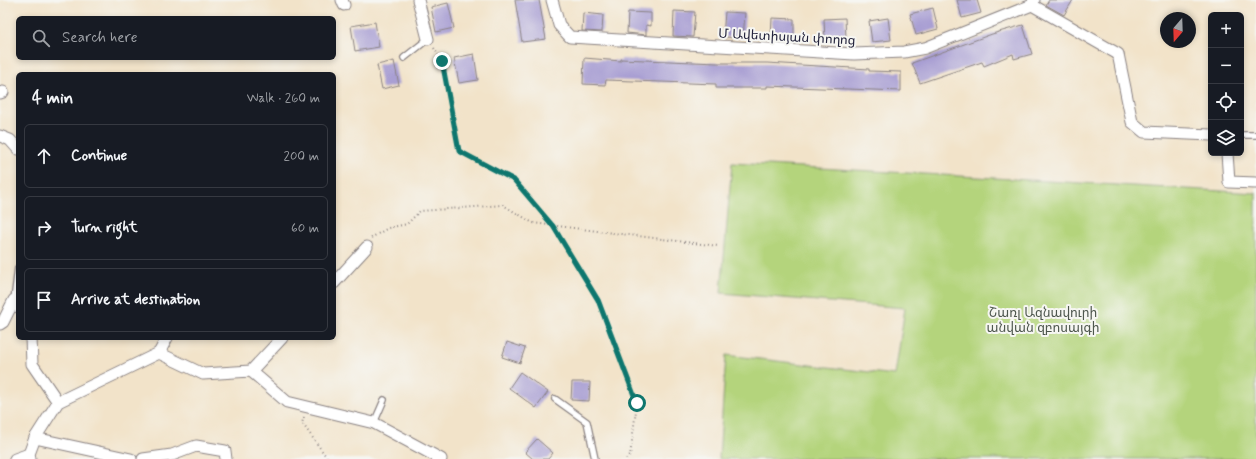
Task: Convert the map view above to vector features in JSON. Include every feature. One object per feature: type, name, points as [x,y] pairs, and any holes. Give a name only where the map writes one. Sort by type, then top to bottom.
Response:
[{"type":"street","points":[[418,0],[428,39]]},
{"type":"street","name":"Մ Ավետիսյան փողոց","points":[[552,0],[559,25],[570,37],[584,40],[854,54],[904,52],[925,48],[1033,2]]},
{"type":"street","points":[[1033,2],[1118,54],[1132,122],[1144,132],[1208,135]]},
{"type":"street","points":[[0,136],[10,140],[16,147]]},
{"type":"street","points":[[1228,156],[1229,182],[1256,183]]},
{"type":"street","points":[[336,281],[368,247]]},
{"type":"street","points":[[0,324],[16,304]]},
{"type":"street","points":[[31,340],[32,364],[58,402]]},
{"type":"street","points":[[15,459],[29,457],[36,438],[58,402],[159,353],[166,340]]},
{"type":"street","points":[[159,353],[203,374],[251,371],[280,340]]},
{"type":"street","points":[[251,371],[287,402],[374,424],[441,459]]},
{"type":"street","points":[[36,438],[131,459]]},
{"type":"street","points":[[143,459],[172,455],[196,446],[225,451],[226,459]]},
{"type":"lane","points":[[404,58],[428,39]]},
{"type":"lane","points":[[1244,135],[1256,135]]},
{"type":"lane","points":[[555,399],[587,422],[595,459]]},
{"type":"lane","points":[[374,424],[384,400]]},
{"type":"path","points":[[428,39],[442,61],[459,151],[514,180],[553,226],[598,300],[637,403],[630,456],[626,459]]},
{"type":"path","points":[[368,247],[371,237],[388,228],[407,224],[420,211],[503,205],[533,224],[718,246]]},
{"type":"path","points":[[302,423],[328,459]]},
{"type":"green space","name":"Շառլ Ազնավուրի անվան զբոսայգի","points":[[732,163],[1256,193],[1256,459],[719,459],[726,355],[895,375],[905,308],[721,293]]},
{"type":"building","points":[[515,0],[539,0],[546,39],[522,42]]},
{"type":"building","points":[[957,0],[977,0],[981,13],[962,18]]},
{"type":"building","points":[[1049,0],[1073,0],[1064,15],[1046,5]]},
{"type":"building","points":[[448,3],[454,28],[436,32],[431,7]]},
{"type":"building","points":[[933,8],[938,29],[916,35],[910,14]]},
{"type":"building","points":[[674,11],[695,12],[693,37],[673,36]]},
{"type":"building","points":[[628,12],[651,13],[651,26],[646,25],[646,35],[627,33]]},
{"type":"building","points":[[725,12],[745,13],[743,38],[723,37]]},
{"type":"building","points":[[583,13],[603,15],[602,32],[582,31]]},
{"type":"building","points":[[772,18],[794,19],[794,40],[771,38]]},
{"type":"building","points":[[845,18],[846,39],[825,40],[824,19]]},
{"type":"building","points":[[888,18],[891,40],[872,42],[869,21]]},
{"type":"building","points":[[375,22],[379,47],[355,51],[351,26]]},
{"type":"building","points":[[1023,25],[1032,54],[1014,59],[1013,54],[984,66],[982,62],[920,83],[912,63],[992,34]]},
{"type":"building","points":[[474,54],[478,80],[459,83],[454,58]]},
{"type":"building","points":[[584,58],[621,61],[621,59],[717,63],[767,63],[901,72],[901,91],[767,86],[767,88],[716,88],[716,84],[606,80],[605,85],[583,84]]},
{"type":"building","points":[[394,61],[399,85],[382,89],[377,65]]},
{"type":"building","points":[[507,342],[525,348],[520,363],[502,357]]},
{"type":"building","points":[[520,372],[548,392],[536,408],[509,388]]},
{"type":"building","points":[[572,382],[590,382],[589,401],[571,400]]},
{"type":"building","points":[[537,439],[553,453],[548,459],[533,459],[525,452]]},
{"type":"route","points":[[442,61],[459,151],[514,180],[553,226],[598,300],[637,403]]}]
